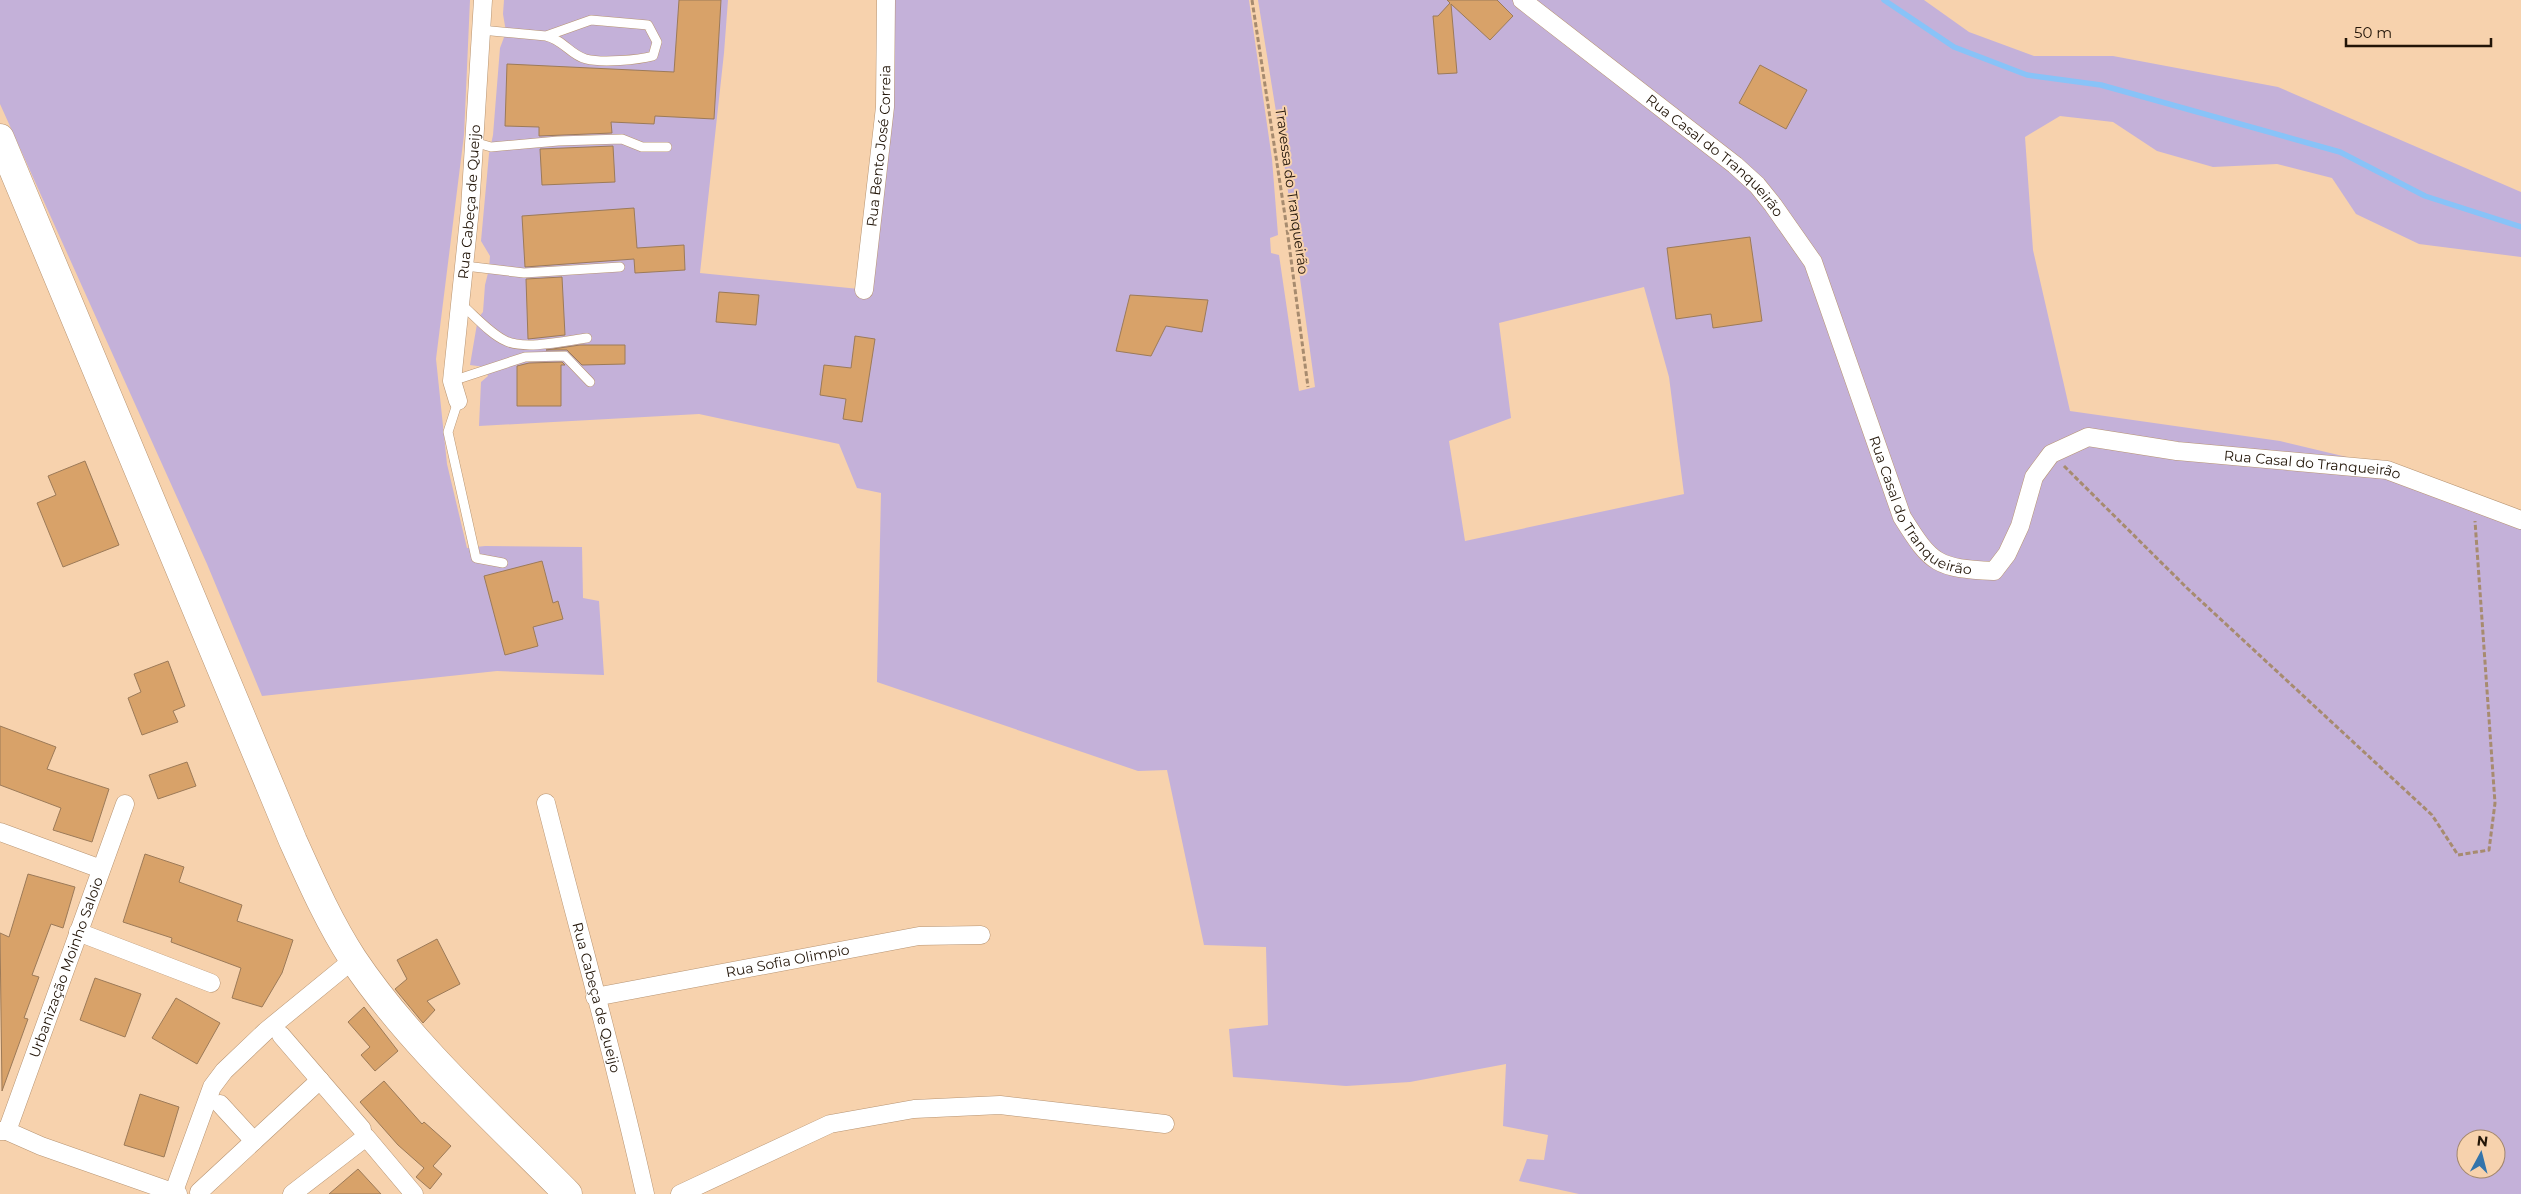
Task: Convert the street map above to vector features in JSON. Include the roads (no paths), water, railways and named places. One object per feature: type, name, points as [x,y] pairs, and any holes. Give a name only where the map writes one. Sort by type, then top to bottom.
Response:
[{"type":"main road","points":[[0,138],[293,841],[331,920],[354,959],[378,992],[451,1076],[568,1194]]},
{"type":"street","name":"Rua Cabeça de Queijo","points":[[458,401],[452,381],[461,304],[483,0]]},
{"type":"street","name":"Rua Bento José Correia","points":[[864,290],[885,107],[886,0]]},
{"type":"street","name":"Rua Casal do Tranqueirão","points":[[1522,0],[1735,165],[1758,185],[1773,204],[1813,262],[1902,517],[1921,547],[1936,561],[1958,569],[1994,571],[2007,554],[2020,526],[2034,477],[2052,454],[2088,437],[2177,451],[2388,470],[2521,520]]},
{"type":"street","name":"Rua Cabeça de Queijo","points":[[546,803],[595,997],[619,1078],[645,1194]]},
{"type":"street","name":"Urbanização Moinho Saloio","points":[[125,804],[3,1131],[175,1193]]},
{"type":"street","points":[[0,832],[101,869]]},
{"type":"street","points":[[78,932],[211,983]]},
{"type":"street","name":"Rua Sofia Olimpio","points":[[595,997],[919,936],[981,936]]},
{"type":"street","points":[[175,1193],[212,1087],[224,1071],[266,1031],[354,959]]},
{"type":"street","points":[[281,1035],[362,1129]]},
{"type":"street","points":[[199,1192],[320,1080]]},
{"type":"street","points":[[220,1104],[254,1142]]},
{"type":"street","points":[[680,1194],[830,1124],[914,1109],[1000,1105],[1165,1124]]},
{"type":"street","points":[[292,1194],[366,1137],[414,1194]]},
{"type":"lane","points":[[481,30],[559,39],[568,50],[586,59],[638,60],[653,56],[656,42],[648,25],[591,20],[546,36]]},
{"type":"lane","points":[[474,142],[491,147],[558,141],[622,139],[642,147],[667,147]]},
{"type":"lane","points":[[464,266],[524,273],[620,268]]},
{"type":"lane","points":[[461,304],[504,340],[513,344],[549,343],[587,338]]},
{"type":"lane","points":[[452,381],[525,357],[566,356],[590,382]]},
{"type":"lane","points":[[458,401],[448,432],[476,558],[503,563]]},
{"type":"waterway","points":[[1884,0],[1954,47],[2027,75],[2101,85],[2340,152],[2425,196],[2521,227]]}]
